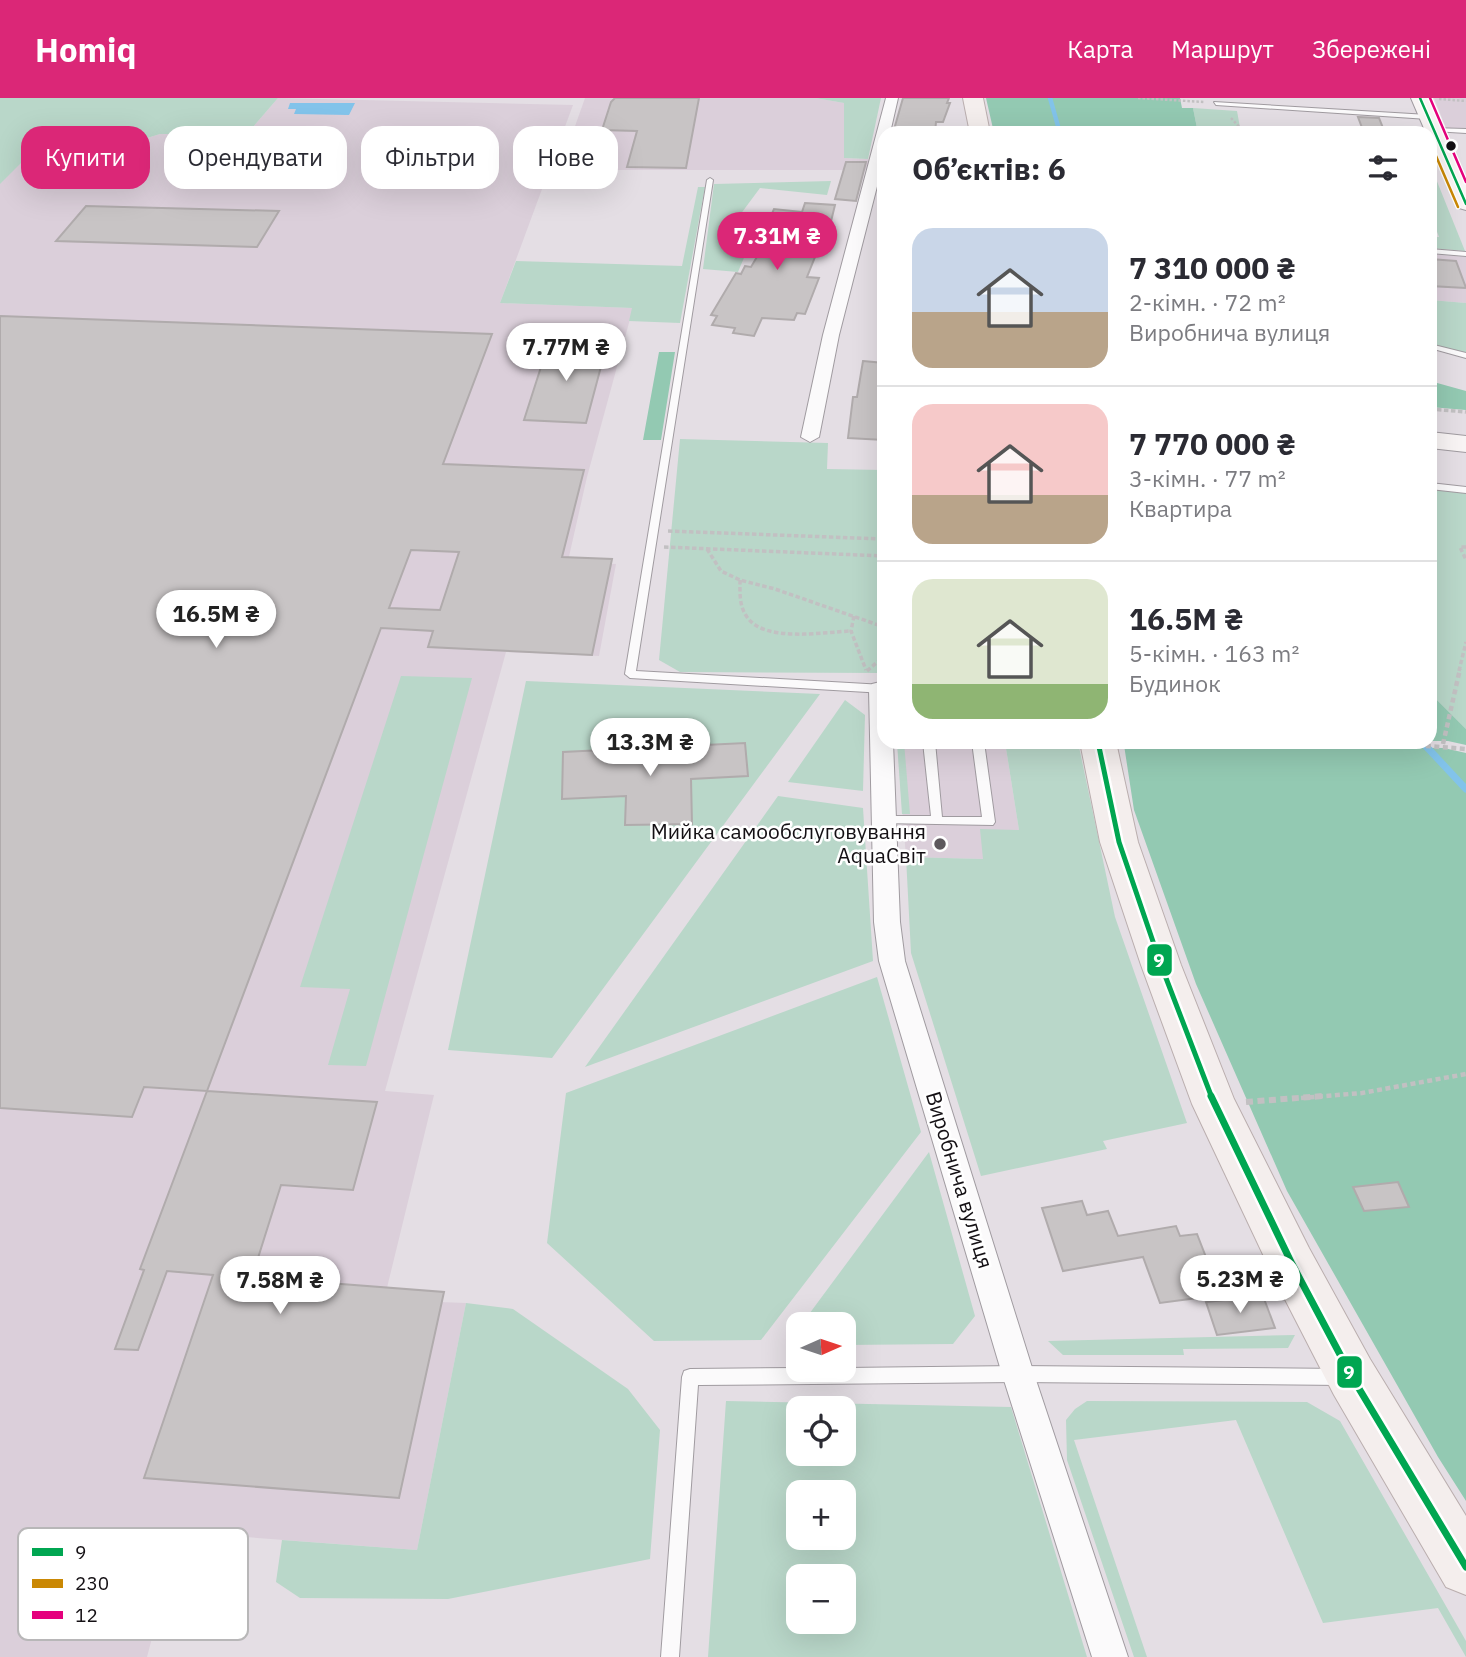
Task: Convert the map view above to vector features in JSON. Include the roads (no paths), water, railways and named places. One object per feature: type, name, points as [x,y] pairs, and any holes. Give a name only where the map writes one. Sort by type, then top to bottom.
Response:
[{"type":"main road","points":[[973,98],[979,126]]},
{"type":"main road","points":[[1099,749],[1119,842],[1161,965],[1214,1104],[1292,1264],[1352,1377],[1466,1567]]},
{"type":"street","points":[[886,126],[892,98]]},
{"type":"street","points":[[1420,98],[1432,126]]},
{"type":"street","points":[[1437,152],[1466,204]]},
{"type":"street","points":[[810,438],[831,335],[877,160]]},
{"type":"street","points":[[1437,441],[1466,444]]},
{"type":"street","name":"Виробнича вулиця","points":[[883,749],[887,922],[892,961],[1018,1374],[1110,1657]]},
{"type":"lane","points":[[1216,103],[1431,123],[1466,131]]},
{"type":"lane","points":[[710,180],[630,674],[877,683]]},
{"type":"lane","points":[[1437,252],[1466,254]]},
{"type":"lane","points":[[1437,348],[1466,356]]},
{"type":"lane","points":[[1437,487],[1466,490]]},
{"type":"lane","points":[[930,749],[937,821]]},
{"type":"lane","points":[[884,820],[989,822],[979,749]]},
{"type":"lane","points":[[670,1657],[690,1377],[1018,1374],[1352,1377]]},
{"type":"water","points":[[290,103],[355,103],[349,115],[294,114],[296,109],[288,109]]},
{"type":"waterway","points":[[1050,98],[1058,126]]},
{"type":"waterway","points":[[1429,749],[1466,789]]},
{"type":"place","name":"Мийка самообслуговування AquaСвіт","points":[[940,844]]}]
